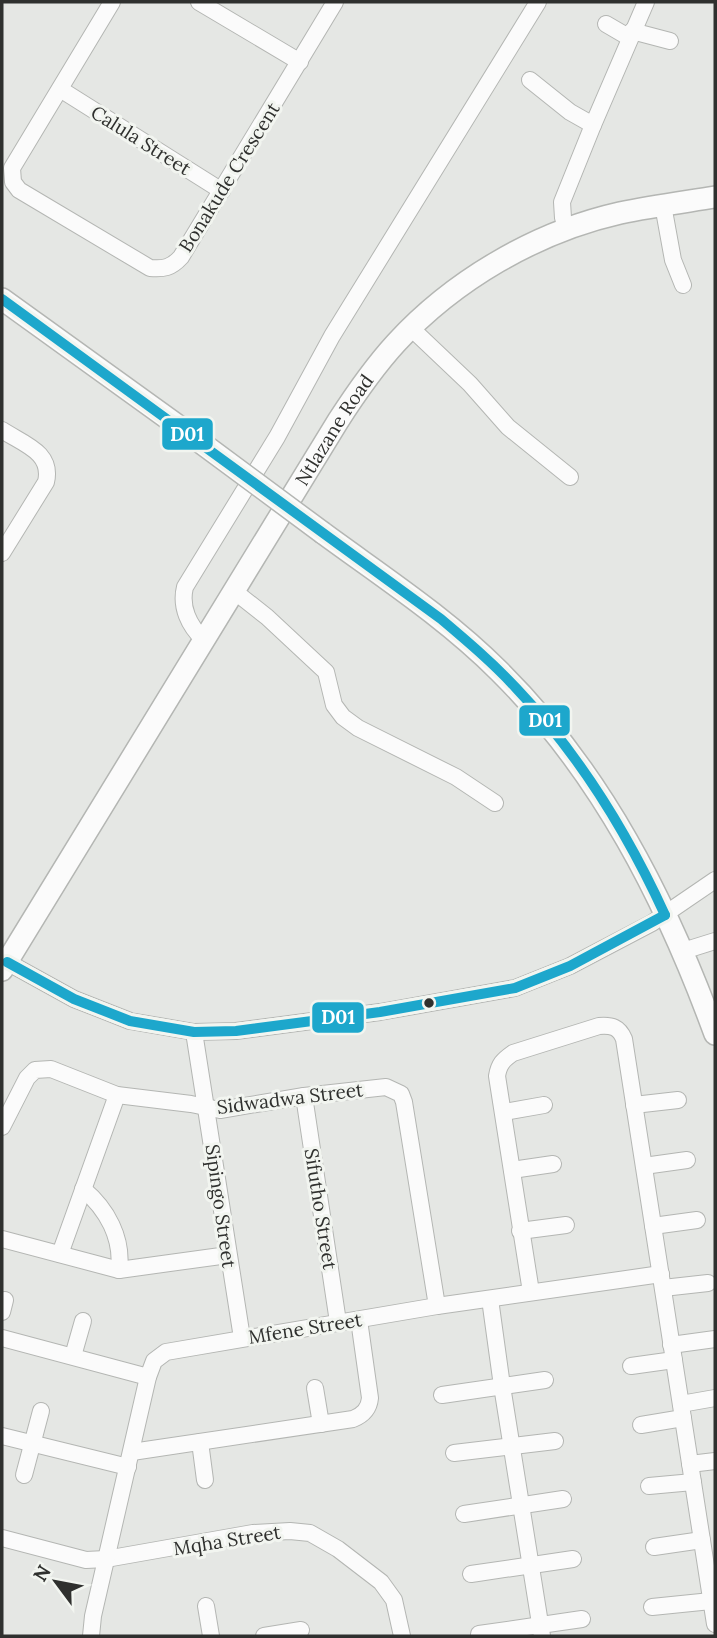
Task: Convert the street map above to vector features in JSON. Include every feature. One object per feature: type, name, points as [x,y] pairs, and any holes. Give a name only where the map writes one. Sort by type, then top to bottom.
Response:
[{"type":"street","name":"Bonakude Crescent","points":[[112,2],[12,168],[13,182],[19,190],[150,268],[173,265],[180,257],[335,2]]},
{"type":"street","points":[[199,2],[300,62]]},
{"type":"street","points":[[204,640],[195,631],[186,613],[181,599],[185,587],[277,437],[332,335],[538,2]]},
{"type":"street","points":[[564,218],[562,202],[646,2]]},
{"type":"street","points":[[606,23],[631,34],[670,41]]},
{"type":"street","points":[[530,80],[570,112],[593,125]]},
{"type":"street","name":"Calula Street","points":[[60,89],[222,191]]},
{"type":"street","name":"Ntlazane Road","points":[[4,966],[356,392],[377,364],[411,328],[443,300],[484,271],[537,242],[592,221],[663,205],[715,197]]},
{"type":"street","points":[[663,205],[673,260],[682,285]]},
{"type":"street","points":[[2,299],[442,619],[497,669],[571,752],[610,810],[639,860],[683,951],[715,1034]]},
{"type":"street","points":[[411,328],[470,384],[508,428],[570,477]]},
{"type":"street","points":[[2,430],[40,454],[47,464],[48,473],[46,482],[2,553]]},
{"type":"street","points":[[234,591],[267,617],[326,672],[334,705],[342,717],[358,728],[456,777],[495,803]]},
{"type":"street","points":[[4,966],[103,1012],[154,1026],[194,1032],[236,1031],[380,1012],[515,988],[570,966],[665,915],[715,880]]},
{"type":"street","points":[[683,951],[715,941]]},
{"type":"street","points":[[531,1292],[497,1076],[503,1060],[513,1054],[599,1026],[616,1027],[624,1039],[693,1482],[706,1529],[715,1624]]},
{"type":"street","name":"Sipingo Street","points":[[194,1032],[242,1338]]},
{"type":"street","name":"Sidwadwa Street","points":[[2,1127],[27,1078],[35,1070],[51,1069],[117,1095],[220,1110],[304,1096],[386,1087],[401,1094],[404,1102],[437,1306]]},
{"type":"street","points":[[60,1254],[117,1095]]},
{"type":"street","name":"Sifutho Street","points":[[304,1096],[338,1322]]},
{"type":"street","points":[[634,1105],[677,1100]]},
{"type":"street","points":[[504,1112],[544,1105]]},
{"type":"street","points":[[644,1166],[687,1160]]},
{"type":"street","points":[[512,1170],[553,1164]]},
{"type":"street","points":[[83,1189],[107,1214],[119,1252],[119,1270]]},
{"type":"street","points":[[653,1226],[697,1220]]},
{"type":"street","points":[[520,1231],[566,1225]]},
{"type":"street","points":[[2,1239],[119,1270],[228,1255]]},
{"type":"street","name":"Mfene Street","points":[[91,1636],[148,1377],[154,1361],[166,1352],[531,1292],[662,1281],[708,1283]]},
{"type":"street","points":[[491,1299],[541,1631]]},
{"type":"street","points":[[2,1436],[130,1460],[200,1442],[353,1419],[369,1405],[359,1320]]},
{"type":"street","points":[[73,1356],[83,1321]]},
{"type":"street","points":[[2,1338],[148,1377]]},
{"type":"street","points":[[631,1366],[715,1339]]},
{"type":"street","points":[[442,1395],[545,1380]]},
{"type":"street","points":[[315,1388],[321,1424]]},
{"type":"street","points":[[641,1425],[715,1398]]},
{"type":"street","points":[[24,1475],[41,1410]]},
{"type":"street","points":[[454,1453],[555,1441]]},
{"type":"street","points":[[200,1442],[205,1480]]},
{"type":"street","points":[[690,1464],[715,1461]]},
{"type":"street","points":[[649,1486],[693,1482]]},
{"type":"street","points":[[464,1514],[564,1499]]},
{"type":"street","points":[[654,1547],[706,1529]]},
{"type":"street","name":"Mqha Street","points":[[2,1538],[86,1560],[106,1559],[253,1533],[310,1532],[338,1549],[381,1582],[394,1600],[402,1636]]},
{"type":"street","points":[[471,1574],[573,1559]]},
{"type":"street","points":[[652,1607],[712,1591]]},
{"type":"street","points":[[206,1606],[211,1636]]},
{"type":"street","points":[[479,1634],[541,1631],[582,1619]]},
{"type":"street","points":[[264,1636],[301,1630]]},
{"type":"transit line","name":"D01","points":[[2,299],[441,619],[489,661],[539,713],[581,767],[618,824],[665,915]]},
{"type":"transit line","name":"D01","points":[[7,962],[74,999],[130,1021],[194,1032],[236,1031],[380,1012],[515,988],[570,966],[665,915]]}]
